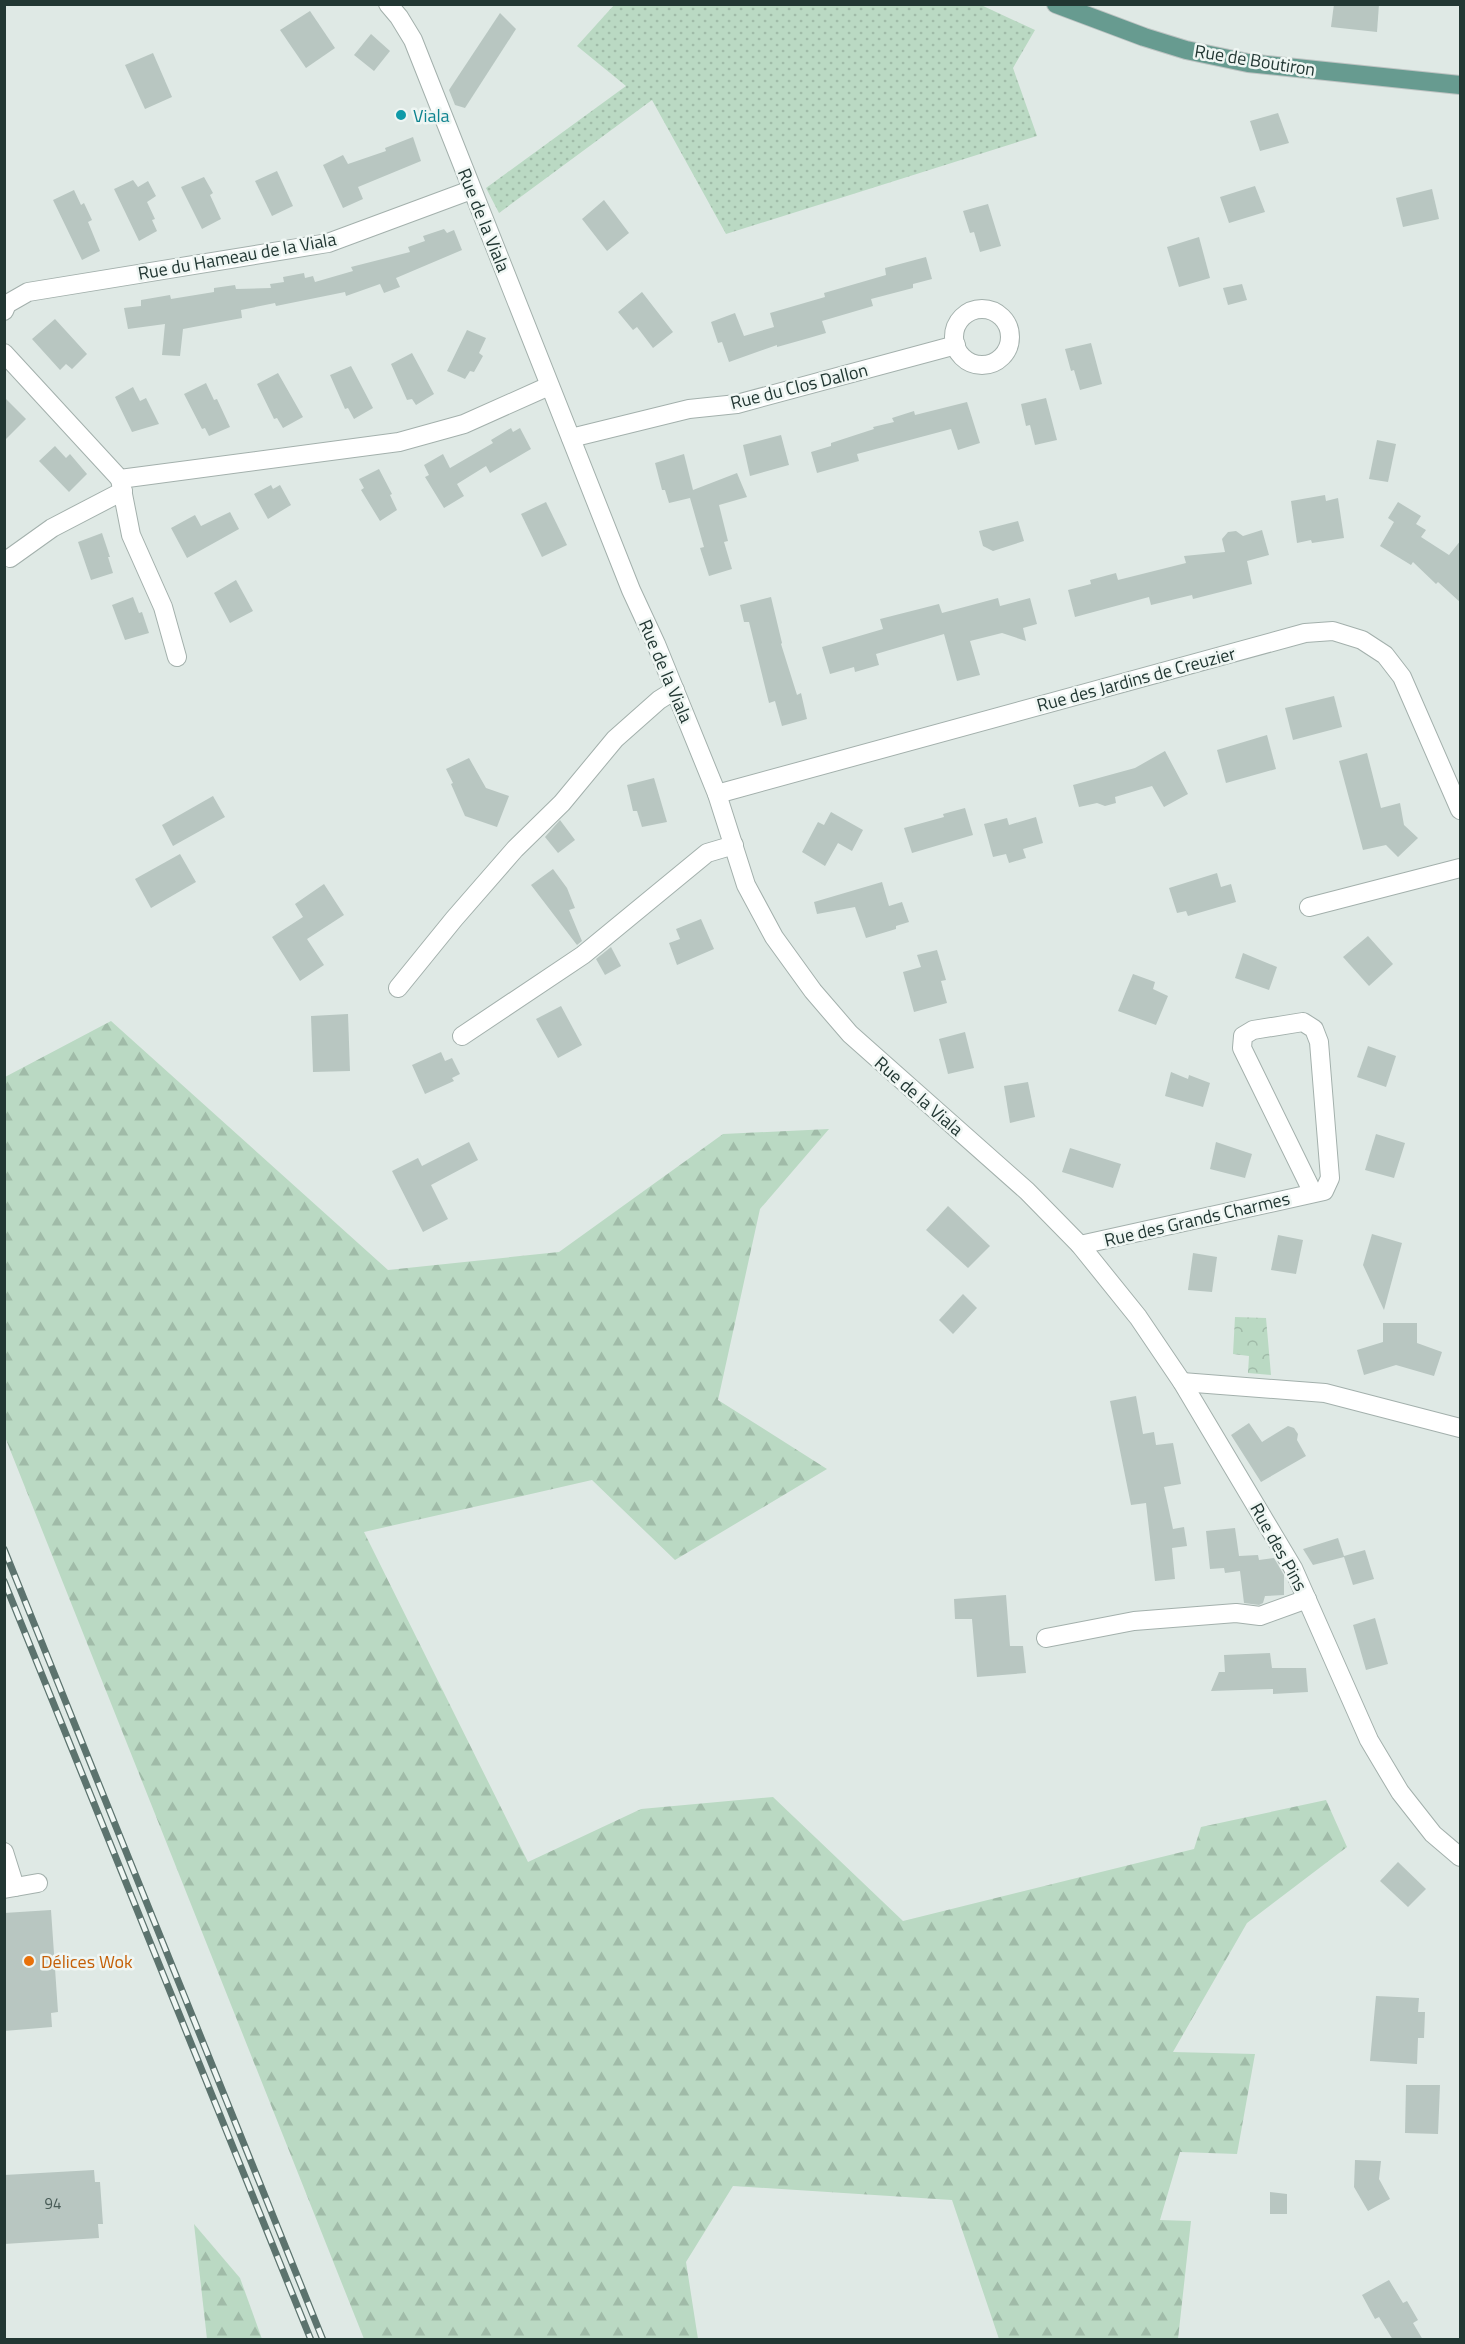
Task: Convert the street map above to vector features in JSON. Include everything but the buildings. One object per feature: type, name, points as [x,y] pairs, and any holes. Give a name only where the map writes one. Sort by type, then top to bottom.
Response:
[{"type":"main road","name":"Rue de Boutiron","points":[[1056,4],[1186,50],[1248,63],[1461,85]]},
{"type":"street","name":"Rue de la Viala","points":[[388,4],[413,40],[630,590],[675,690],[717,794],[746,885],[774,937],[813,991],[850,1034],[1028,1191],[1080,1245]]},
{"type":"street","name":"Rue du Hameau de la Viala","points":[[4,311],[7,304],[28,292],[328,243],[471,190]]},
{"type":"street","name":"Rue du Clos Dallon","points":[[571,438],[690,409],[737,404],[956,345]]},
{"type":"street","points":[[4,353],[122,485],[131,535],[163,607],[177,657]]},
{"type":"street","points":[[10,558],[52,528],[122,485],[399,442],[464,424],[549,386]]},
{"type":"street","name":"Rue des Jardins de Creuzier","points":[[717,794],[1305,633],[1333,631],[1362,640],[1385,655],[1402,677],[1461,810]]},
{"type":"street","points":[[398,988],[507,858],[562,803],[615,739],[659,700],[675,690]]},
{"type":"street","points":[[462,1036],[583,955],[707,853],[734,845]]},
{"type":"street","points":[[1310,907],[1461,868]]},
{"type":"street","name":"Rue des Grands Charmes","points":[[1080,1245],[1324,1191],[1330,1178],[1319,1042],[1314,1029],[1303,1022],[1254,1030],[1243,1036],[1242,1048],[1313,1193]]},
{"type":"street","name":"Rue des Pins","points":[[1080,1245],[1138,1317],[1182,1382],[1293,1568],[1369,1740],[1400,1792],[1433,1834],[1461,1857]]},
{"type":"street","points":[[1182,1382],[1324,1393],[1461,1428]]},
{"type":"street","points":[[1046,1638],[1134,1621],[1236,1613],[1260,1616],[1307,1599]]},
{"type":"street","points":[[4,1852],[10,1888],[38,1883]]},
{"type":"green space","points":[[615,4],[981,5],[1035,30],[1013,68],[1037,136],[726,234],[652,100],[499,213],[486,188],[626,86],[577,46]]},
{"type":"green space","points":[[111,1021],[388,1270],[559,1252],[723,1134],[829,1129],[760,1209],[718,1400],[827,1469],[675,1560],[592,1480],[364,1532],[528,1862],[641,1809],[773,1797],[903,1921],[1194,1849],[1201,1827],[1326,1800],[1347,1847],[1247,1923],[1173,2052],[1255,2054],[1237,2154],[1180,2152],[1160,2220],[1191,2221],[1178,2339],[999,2339],[952,2200],[733,2186],[686,2262],[698,2339],[364,2339],[5,1437],[5,1077]]},
{"type":"green space","points":[[1235,1317],[1266,1318],[1271,1375],[1248,1373],[1249,1356],[1233,1354]]},
{"type":"green space","points":[[194,2224],[240,2278],[262,2339],[207,2339]]},
{"type":"railway","points":[[4,1549],[323,2340]]},
{"type":"railway","points":[[4,1581],[311,2340]]},
{"type":"place","name":"Viala","points":[[401,115]]},
{"type":"place","name":"Délices Wok","points":[[29,1961]]}]
